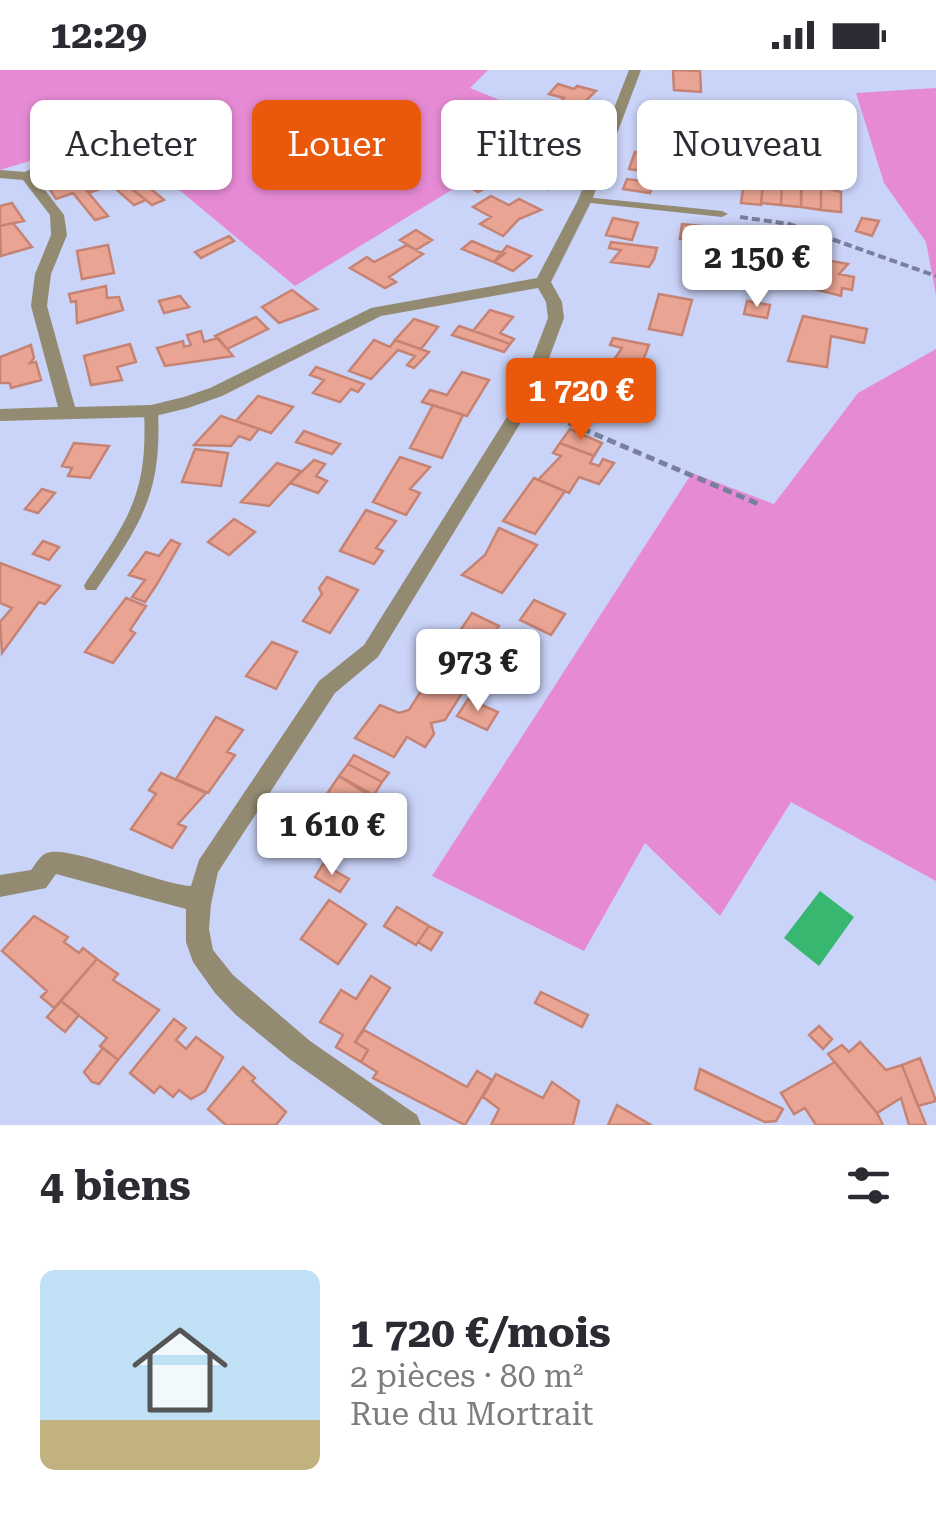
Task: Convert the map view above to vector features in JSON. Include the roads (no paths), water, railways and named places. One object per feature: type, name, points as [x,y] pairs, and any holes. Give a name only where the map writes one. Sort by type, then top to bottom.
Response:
[{"type":"street","points":[[543,282],[585,200],[635,70]]},
{"type":"street","points":[[0,174],[30,174]]},
{"type":"street","points":[[27,176],[56,215],[59,235],[43,274],[40,306],[69,415]]},
{"type":"street","points":[[407,1125],[378,1116],[246,1006],[207,964],[196,933],[199,898],[207,868],[327,687],[370,651],[523,404],[556,318],[554,302],[543,282]]},
{"type":"street","points":[[0,415],[151,410],[216,392],[377,312],[543,282]]},
{"type":"street","points":[[0,886],[38,880],[51,862],[80,864],[175,898],[199,898]]},
{"type":"lane","points":[[585,200],[722,214]]},
{"type":"lane","points":[[90,586],[140,512],[148,492],[151,410]]}]
